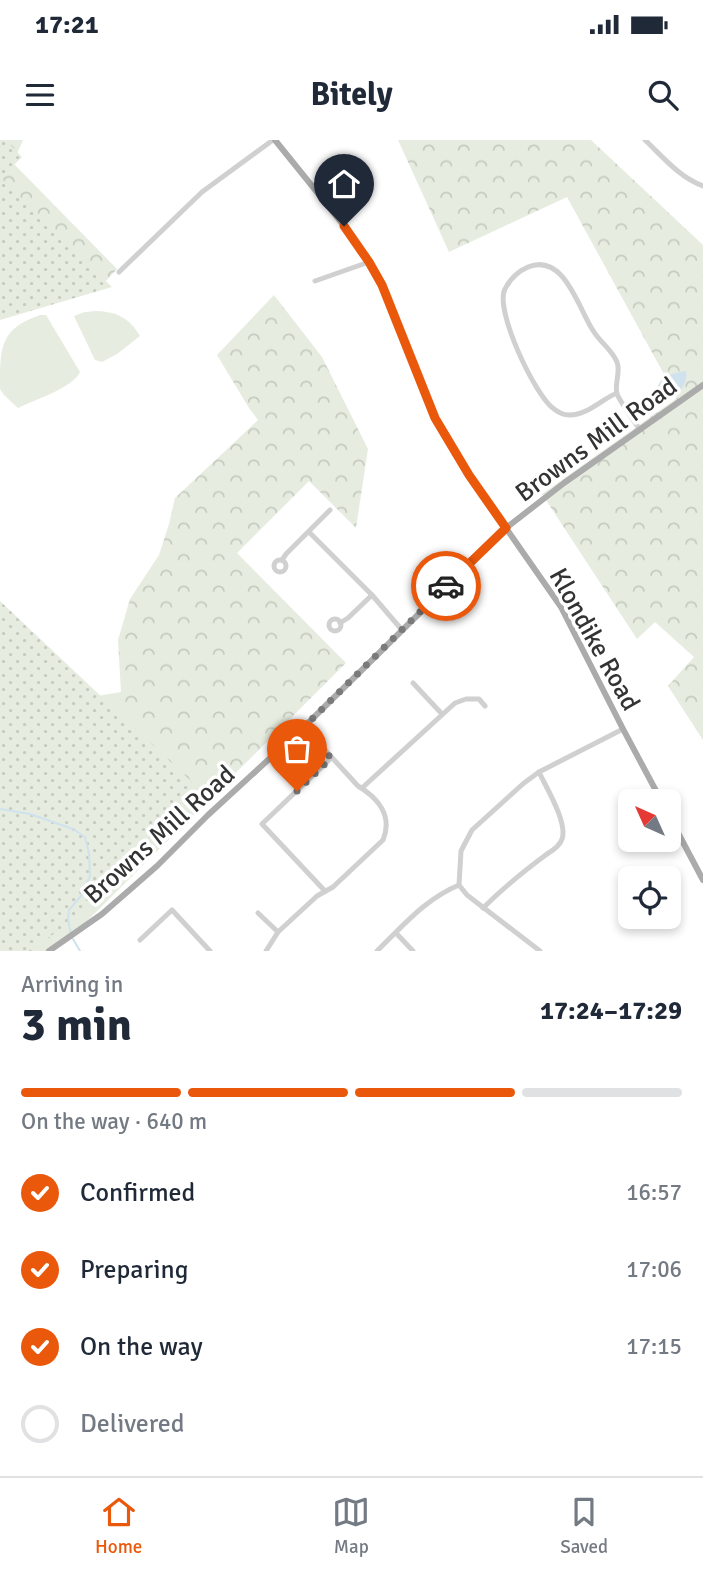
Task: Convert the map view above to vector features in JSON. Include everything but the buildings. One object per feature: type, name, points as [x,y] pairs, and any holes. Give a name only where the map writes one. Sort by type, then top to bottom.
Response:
[{"type":"main road","name":"Klondike Road","points":[[274,140],[350,233],[369,262],[382,285],[435,418],[469,475],[561,607],[655,789]]},
{"type":"main road","name":"Browns Mill Road","points":[[49,951],[102,914],[157,866],[304,727],[506,528],[564,483],[703,385]]},
{"type":"main road","points":[[681,839],[703,880]]},
{"type":"street","points":[[119,272],[202,192],[274,140]]},
{"type":"street","points":[[645,140],[680,174],[703,186]]},
{"type":"street","points":[[315,281],[369,262]]},
{"type":"street","points":[[617,393],[583,412],[568,415],[560,416],[548,404],[520,355],[503,303],[506,286],[515,276],[528,267],[545,265],[554,269],[566,281],[594,333],[618,363],[617,393],[640,430]]},
{"type":"street","points":[[282,560],[330,510]]},
{"type":"street","points":[[309,531],[402,630]]},
{"type":"street","points":[[341,623],[372,595]]},
{"type":"street","points":[[413,683],[442,714]]},
{"type":"street","points":[[362,788],[455,703],[466,699],[479,699],[485,706]]},
{"type":"street","points":[[267,951],[278,932],[324,890],[333,887],[385,834],[384,810],[304,727]]},
{"type":"street","points":[[538,950],[467,895],[459,885],[461,851],[472,830],[524,783],[539,772],[623,729]]},
{"type":"street","points":[[324,890],[262,824],[331,758]]},
{"type":"street","points":[[483,908],[511,880],[556,848],[563,839],[555,805],[539,772]]},
{"type":"street","points":[[377,951],[429,900],[459,885]]},
{"type":"street","points":[[141,940],[173,911],[210,951]]},
{"type":"street","points":[[258,913],[278,932]]},
{"type":"street","points":[[396,933],[413,951]]},
{"type":"green space","points":[[0,140],[23,140],[13,163],[117,269],[105,282],[0,316]]},
{"type":"green space","points":[[0,140],[6,140],[22,157],[1,178],[112,287],[0,320]]},
{"type":"green space","points":[[398,140],[591,140],[703,245],[703,740],[668,686],[694,657],[655,622],[637,639],[542,494],[677,398],[567,197],[449,252]]},
{"type":"green space","points":[[274,295],[322,357],[368,449],[356,528],[309,481],[237,553],[346,663],[77,931],[47,951],[0,951],[0,627],[68,701],[121,692],[118,640],[130,599],[159,555],[175,498],[258,420],[217,355]]},
{"type":"green space","points":[[96,311],[122,317],[140,336],[102,362],[95,360],[74,316]]},
{"type":"green space","points":[[40,315],[46,315],[80,372],[62,388],[18,408],[0,389],[2,350],[10,333],[17,326]]},
{"type":"green space","points":[[0,601],[210,799],[90,910],[28,951],[0,951]]},
{"type":"water","points":[[686,371],[682,388],[674,396],[658,404],[655,401],[657,387],[663,378]]},
{"type":"waterway","points":[[0,809],[30,814],[73,829],[85,837],[90,876],[81,896],[69,910],[71,934]]},
{"type":"waterway","points":[[73,939],[80,951]]},
{"type":"way so far","points":[[297,791],[331,758],[304,727],[446,586]]},
{"type":"route","points":[[344,226],[382,285],[435,418],[469,475],[506,528],[446,586]]}]
